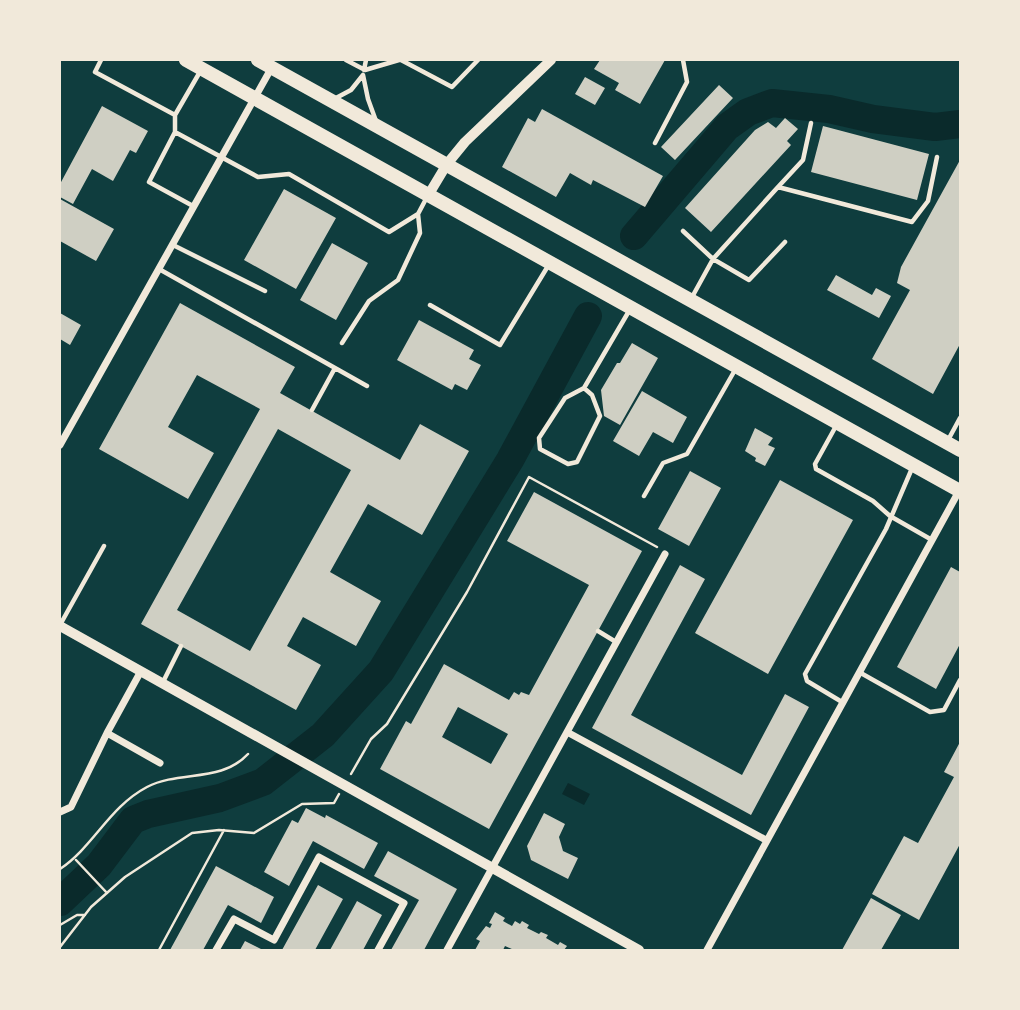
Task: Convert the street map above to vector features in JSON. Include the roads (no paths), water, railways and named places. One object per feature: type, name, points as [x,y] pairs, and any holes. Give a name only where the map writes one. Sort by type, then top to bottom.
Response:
[{"type":"main road","points":[[186,60],[960,490]]},
{"type":"main road","points":[[258,60],[961,450]]},
{"type":"street","points":[[429,194],[447,164],[465,142],[551,60]]},
{"type":"street","points":[[60,445],[272,67]]},
{"type":"street","points":[[707,950],[960,490]]},
{"type":"street","points":[[447,950],[665,554]]},
{"type":"street","points":[[60,626],[639,950]]},
{"type":"street","points":[[60,812],[71,807],[141,671]]},
{"type":"street","points":[[567,732],[766,840]]},
{"type":"street","points":[[107,733],[160,763]]},
{"type":"street","points":[[216,950],[234,919],[274,940],[319,858],[404,903],[377,950]]},
{"type":"lane","points":[[101,60],[95,72],[175,115]]},
{"type":"lane","points":[[346,60],[364,72]]},
{"type":"lane","points":[[366,60],[364,72],[368,99],[377,125]]},
{"type":"lane","points":[[332,100],[351,90],[364,72],[400,60],[452,88],[478,60]]},
{"type":"lane","points":[[655,142],[687,82],[682,60]]},
{"type":"lane","points":[[194,206],[149,182],[175,132],[175,115],[201,69]]},
{"type":"lane","points":[[690,299],[713,259],[803,160],[811,123]]},
{"type":"lane","points":[[175,132],[257,177],[289,174],[389,232],[418,215],[429,194]]},
{"type":"lane","points":[[779,187],[912,222],[928,201],[937,158]]},
{"type":"lane","points":[[342,343],[369,301],[398,280],[420,233],[418,215]]},
{"type":"lane","points":[[683,231],[713,259],[749,280],[785,242]]},
{"type":"lane","points":[[173,245],[265,291]]},
{"type":"lane","points":[[430,305],[500,345],[551,262]]},
{"type":"lane","points":[[159,269],[367,386]]},
{"type":"lane","points":[[584,388],[592,396],[600,416],[577,462],[568,464],[540,449],[539,438],[565,398],[584,388],[632,307]]},
{"type":"lane","points":[[643,496],[663,463],[687,454],[737,366]]},
{"type":"lane","points":[[312,410],[335,368]]},
{"type":"lane","points":[[947,442],[961,418]]},
{"type":"lane","points":[[838,422],[815,464],[816,469],[873,501],[890,516],[932,540]]},
{"type":"lane","points":[[842,702],[807,681],[805,674],[886,529],[914,465]]},
{"type":"lane","points":[[60,626],[104,546]]},
{"type":"lane","points":[[598,631],[617,642]]},
{"type":"lane","points":[[162,683],[181,646]]},
{"type":"lane","points":[[859,671],[930,712],[944,710],[961,680]]},
{"type":"water","points":[[568,783],[590,794],[584,805],[562,794]]},
{"type":"waterway","points":[[634,236],[727,127],[748,112],[772,103],[829,109],[873,119],[935,127],[960,124]]},
{"type":"waterway","points":[[60,902],[99,865],[133,820],[148,814],[220,798],[263,782],[323,735],[381,671],[510,460],[588,316]]}]
